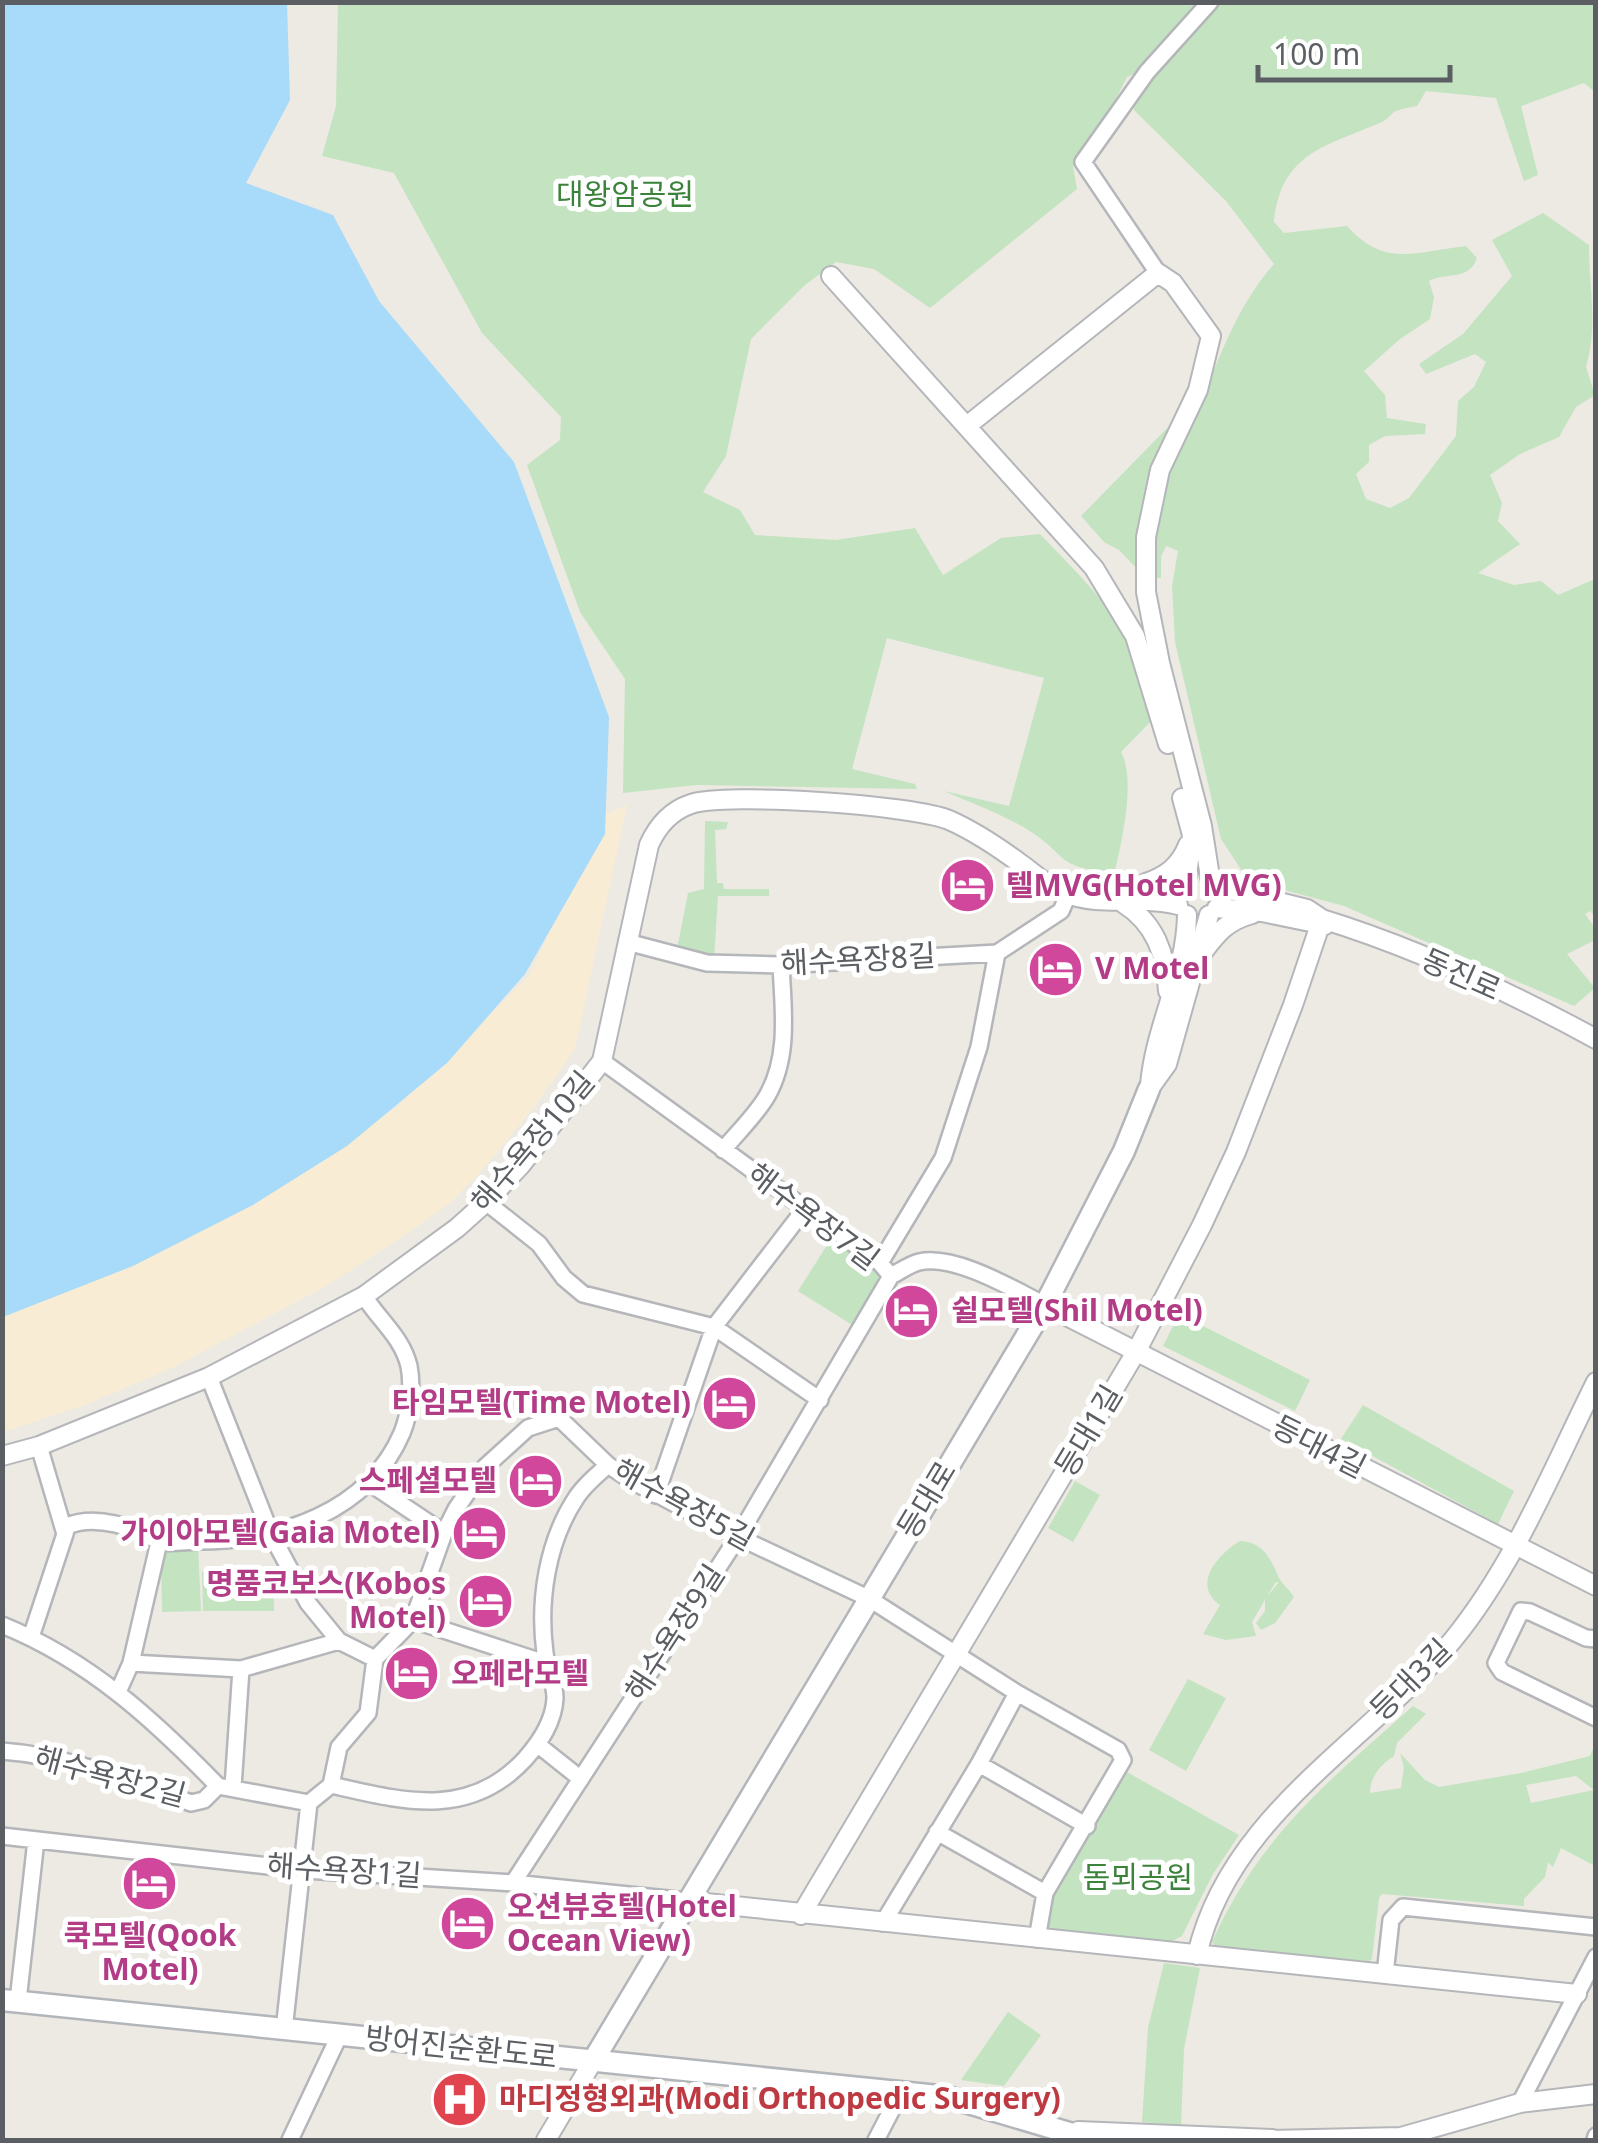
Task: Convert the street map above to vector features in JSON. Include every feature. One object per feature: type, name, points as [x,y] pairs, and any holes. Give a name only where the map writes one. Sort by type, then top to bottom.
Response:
[{"type":"main road","name":"등대로","points":[[593,2061],[1045,1304],[1124,1151],[1150,1089]]},
{"type":"main road","name":"방어진순환도로","points":[[10,2000],[902,2092],[948,2098],[1093,2140]]},
{"type":"street","points":[[1150,1089],[1167,1064],[1220,898],[1184,766],[1150,610],[1146,538],[1160,470],[1198,390],[1211,336],[1172,282],[1158,274],[1083,162],[1146,72],[1210,2]]},
{"type":"street","points":[[968,425],[1158,274]]},
{"type":"street","points":[[831,276],[1094,568],[1135,636],[1192,836],[1192,857],[1176,896],[1182,910],[1182,963],[1153,1052],[1150,1089]]},
{"type":"street","name":"해수욕장10길","points":[[2,1456],[40,1446],[209,1377],[364,1296],[486,1202],[602,1060],[649,846],[656,829],[672,813],[691,804],[716,800],[894,808],[944,818],[974,832],[1076,896]]},
{"type":"street","points":[[1127,896],[1178,864],[1192,836]]},
{"type":"street","points":[[1076,896],[1099,902],[1201,874],[1214,882],[1307,909],[1326,923]]},
{"type":"street","name":"해수욕장8길","points":[[627,942],[707,963],[781,966],[997,953],[1061,911],[1076,896]]},
{"type":"street","points":[[1127,896],[1166,902],[1200,918],[1213,912],[1262,912],[1326,923]]},
{"type":"street","points":[[1127,896],[1160,946],[1167,971],[1169,1005]]},
{"type":"street","points":[[1200,956],[1231,921],[1262,912]]},
{"type":"street","name":"동진로","points":[[1326,923],[1482,984],[1596,1039]]},
{"type":"street","name":"등대1길","points":[[801,1915],[1136,1352],[1236,1152],[1326,923]]},
{"type":"street","name":"해수욕장9길","points":[[514,1882],[738,1537],[820,1400],[943,1158],[979,1047],[997,953]]},
{"type":"street","points":[[723,1150],[767,1096],[780,1063],[784,1031],[781,966]]},
{"type":"street","name":"해수욕장7길","points":[[602,1060],[885,1270],[919,1262],[942,1263],[985,1275],[1045,1304]]},
{"type":"street","points":[[486,1202],[539,1244],[564,1278],[584,1294],[714,1326],[820,1400]]},
{"type":"street","points":[[656,1495],[714,1326],[804,1210]]},
{"type":"street","points":[[31,1636],[67,1526],[94,1521],[144,1533],[159,1542],[271,1534],[318,1517],[351,1499],[368,1482],[395,1449],[406,1422],[411,1394],[402,1345],[364,1296]]},
{"type":"street","name":"등대4길","points":[[1045,1304],[1596,1586]]},
{"type":"street","points":[[209,1377],[271,1534],[308,1603],[338,1642],[375,1659],[368,1713],[339,1746],[332,1785],[309,1803],[284,2030]]},
{"type":"street","name":"등대3길","points":[[1197,1955],[1202,1930],[1224,1883],[1248,1846],[1314,1774],[1450,1644],[1485,1597],[1515,1547],[1596,1382]]},
{"type":"street","name":"해수욕장5길","points":[[375,1659],[413,1620],[444,1532],[485,1467],[528,1428],[559,1418],[608,1465],[656,1495],[868,1598],[1018,1694],[1118,1750],[1124,1758],[1087,1826]]},
{"type":"street","points":[[40,1446],[64,1534]]},
{"type":"street","points":[[332,1785],[425,1803],[451,1800],[478,1794],[509,1776],[537,1744],[550,1722],[555,1700],[548,1664],[544,1598],[556,1539],[578,1494],[608,1465]]},
{"type":"street","points":[[368,1482],[444,1532]]},
{"type":"street","points":[[118,1692],[131,1663],[159,1542]]},
{"type":"street","points":[[1596,1638],[1586,1638],[1530,1612],[1521,1612],[1496,1664],[1502,1672],[1596,1718]]},
{"type":"street","points":[[413,1620],[548,1664]]},
{"type":"street","points":[[2,1625],[31,1636],[90,1670],[226,1787]]},
{"type":"street","points":[[131,1663],[241,1669],[338,1642]]},
{"type":"street","points":[[226,1787],[241,1669]]},
{"type":"street","points":[[883,1924],[1018,1694]]},
{"type":"street","points":[[537,1744],[580,1779]]},
{"type":"street","name":"해수욕장2길","points":[[2,1752],[36,1754],[93,1768],[190,1804],[226,1787],[309,1803]]},
{"type":"street","points":[[979,1764],[1087,1826],[1045,1893],[1037,1939]]},
{"type":"street","points":[[937,1832],[1045,1893]]},
{"type":"street","name":"해수욕장1길","points":[[2,1836],[304,1870],[514,1882],[687,1901]]},
{"type":"street","points":[[10,2000],[36,1840]]},
{"type":"street","points":[[687,1901],[1577,1994]]},
{"type":"street","points":[[1385,1974],[1391,1920],[1403,1907],[1596,1926]]},
{"type":"street","points":[[1520,2102],[1596,1956]]},
{"type":"street","points":[[290,2140],[339,2036]]},
{"type":"street","points":[[546,2140],[593,2061]]},
{"type":"street","points":[[876,2140],[902,2092]]},
{"type":"street","points":[[1061,2131],[1270,2140],[1401,2137],[1520,2102],[1596,2094]]},
{"type":"green space","name":"대왕암공원","points":[[338,3],[1595,3],[1595,92],[1584,83],[1521,106],[1538,175],[1524,181],[1496,98],[1426,91],[1417,106],[1396,111],[1382,122],[1326,146],[1297,166],[1278,199],[1274,222],[1284,233],[1347,226],[1374,248],[1401,254],[1466,246],[1477,258],[1463,273],[1429,281],[1434,297],[1430,319],[1364,371],[1385,395],[1387,418],[1426,424],[1425,434],[1385,436],[1369,445],[1369,462],[1356,474],[1366,499],[1390,508],[1409,498],[1456,436],[1458,401],[1474,387],[1486,362],[1475,354],[1426,374],[1419,364],[1463,334],[1512,276],[1492,240],[1543,213],[1589,245],[1592,321],[1586,367],[1595,395],[1576,407],[1559,437],[1520,454],[1490,475],[1502,503],[1498,521],[1520,544],[1478,573],[1514,585],[1541,581],[1558,595],[1595,579],[1595,916],[1590,911],[1585,914],[1595,928],[1595,940],[1567,954],[1595,988],[1574,1006],[1344,906],[1265,885],[1244,874],[1221,839],[1175,642],[1172,586],[1178,551],[1166,546],[1161,557],[1161,578],[1146,578],[1081,516],[1179,416],[1195,418],[1238,318],[1274,264],[1226,201],[1134,110],[1134,88],[1170,59],[1127,77],[1101,128],[1073,166],[1077,189],[930,308],[874,269],[836,262],[805,285],[751,339],[726,456],[703,492],[740,510],[755,535],[836,540],[915,528],[943,575],[1001,538],[1040,534],[1099,597],[1125,632],[1144,670],[1156,716],[1121,752],[1128,793],[1118,858],[1115,871],[1095,870],[1071,864],[1025,828],[944,791],[1009,806],[1044,678],[887,638],[852,769],[915,784],[917,789],[696,785],[623,793],[625,679],[580,612],[527,465],[560,440],[561,417],[482,333],[394,173],[322,156],[336,106]]},
{"type":"green space","points":[[705,821],[728,822],[726,829],[715,830],[717,883],[723,883],[724,889],[769,889],[769,896],[718,896],[714,959],[677,949],[688,893],[704,889]]},
{"type":"green space","points":[[831,1239],[880,1272],[882,1283],[857,1328],[798,1291]]},
{"type":"green space","points":[[1179,1314],[1310,1380],[1295,1411],[1163,1346]]},
{"type":"green space","points":[[1363,1405],[1514,1491],[1498,1524],[1341,1439]]},
{"type":"green space","points":[[1075,1481],[1100,1495],[1073,1542],[1048,1528]]},
{"type":"green space","points":[[1240,1541],[1266,1553],[1294,1597],[1275,1623],[1261,1630],[1256,1623],[1265,1611],[1265,1600],[1252,1622],[1256,1636],[1226,1640],[1203,1634],[1220,1605],[1208,1588],[1211,1570]]},
{"type":"green space","points":[[198,1547],[201,1611],[162,1612],[161,1552]]},
{"type":"green space","points":[[273,1569],[274,1611],[203,1611],[202,1572]]},
{"type":"green space","points":[[1188,1679],[1226,1698],[1186,1771],[1149,1750]]},
{"type":"green space","points":[[1413,1706],[1426,1714],[1397,1743],[1394,1756],[1374,1776],[1370,1793],[1401,1788],[1404,1767],[1400,1753],[1425,1780],[1439,1787],[1590,1756],[1595,1744],[1595,1866],[1561,1848],[1553,1867],[1548,1862],[1545,1877],[1524,1899],[1524,1906],[1382,1894],[1369,1961],[1217,1950],[1212,1942],[1231,1904],[1274,1840],[1325,1786]],"holes":[[[1576,1776],[1594,1790],[1531,1803],[1526,1785]]]},
{"type":"green space","name":"돔뫼공원","points":[[1125,1771],[1239,1835],[1213,1874],[1182,1936],[1165,1945],[1050,1936],[1046,1908]]},
{"type":"green space","points":[[1164,1963],[1200,1968],[1184,2049],[1181,2126],[1142,2122],[1148,2028]]},
{"type":"green space","points":[[1008,2012],[1041,2035],[1004,2086],[961,2080]]},
{"type":"sand","points":[[627,805],[575,1049],[535,1106],[451,1202],[328,1285],[174,1367],[85,1405],[3,1432],[3,1299],[307,1170],[397,1107],[529,976],[604,815]]},
{"type":"water","points":[[3,2],[287,3],[290,100],[246,183],[333,215],[379,301],[514,462],[609,717],[605,834],[525,974],[447,1063],[347,1146],[253,1205],[133,1266],[3,1317]]},
{"type":"place","name":"텔MVG(Hotel MVG)","points":[[967,886]]},
{"type":"place","name":"V Motel","points":[[1056,969]]},
{"type":"place","name":"쉴모텔(Shil Motel)","points":[[912,1311]]},
{"type":"place","name":"타임모텔(Time Motel)","points":[[730,1403]]},
{"type":"place","name":"스페셜모텔","points":[[536,1481]]},
{"type":"place","name":"가이아모텔(Gaia Motel)","points":[[479,1533]]},
{"type":"place","name":"명품코보스(Kobos Motel)","points":[[485,1601]]},
{"type":"place","name":"오페라모텔","points":[[412,1674]]},
{"type":"place","name":"쿡모텔(Qook Motel)","points":[[150,1884]]},
{"type":"place","name":"오션뷰호텔(Hotel Ocean View)","points":[[468,1924]]},
{"type":"place","name":"마디정형외과(Modi Orthopedic Surgery)","points":[[460,2099]]}]
